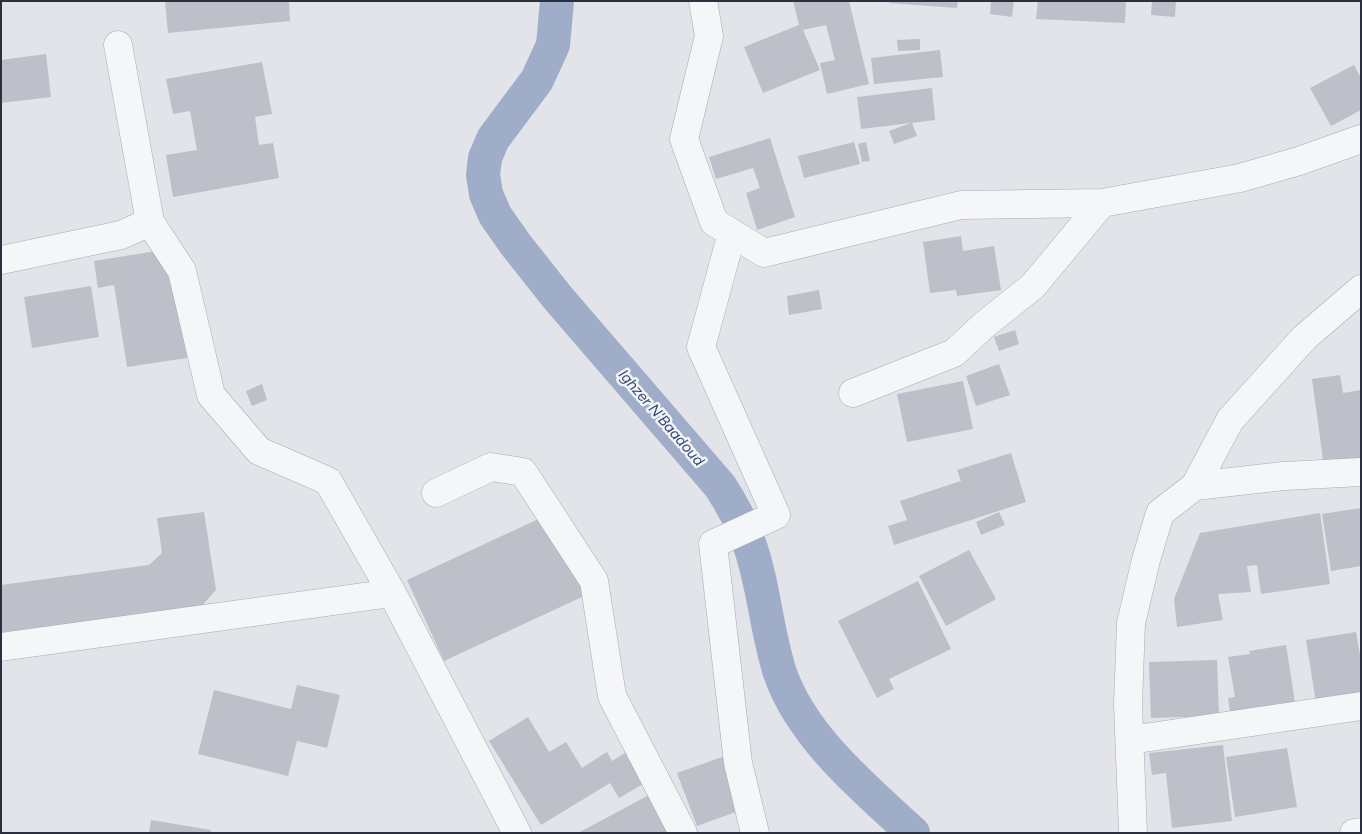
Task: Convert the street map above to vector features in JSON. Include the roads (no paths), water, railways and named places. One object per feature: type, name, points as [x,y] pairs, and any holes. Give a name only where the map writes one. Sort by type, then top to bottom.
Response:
[{"type":"street","points":[[703,1],[709,36],[684,139],[714,222],[764,253],[961,205],[1102,203],[1240,178],[1299,161],[1361,139]]},
{"type":"street","points":[[118,45],[150,222],[182,271],[211,395],[259,451],[328,481],[392,593],[517,833]]},
{"type":"street","points":[[853,392],[954,352],[1033,286],[1102,203]]},
{"type":"street","points":[[1,260],[121,235],[150,222]]},
{"type":"street","points":[[732,233],[701,347],[776,515],[713,544],[738,763],[756,833]]},
{"type":"street","points":[[1134,833],[1128,704],[1131,623],[1146,560],[1160,513],[1195,486],[1230,420],[1304,338],[1361,290]]},
{"type":"street","points":[[436,493],[491,467],[523,472],[594,581],[612,696],[682,833]]},
{"type":"street","points":[[1195,486],[1284,476],[1361,472]]},
{"type":"street","points":[[1,647],[392,593]]},
{"type":"street","points":[[1130,740],[1361,706]]},
{"type":"street","points":[[1354,833],[1361,832]]},
{"type":"waterway","name":"Ighzer N'Baadoud","points":[[557,1],[553,45],[537,80],[493,139],[485,158],[483,175],[486,194],[495,215],[558,298],[720,486],[748,540],[758,573],[775,657],[790,696],[803,719],[819,740],[856,780],[913,833]]}]
